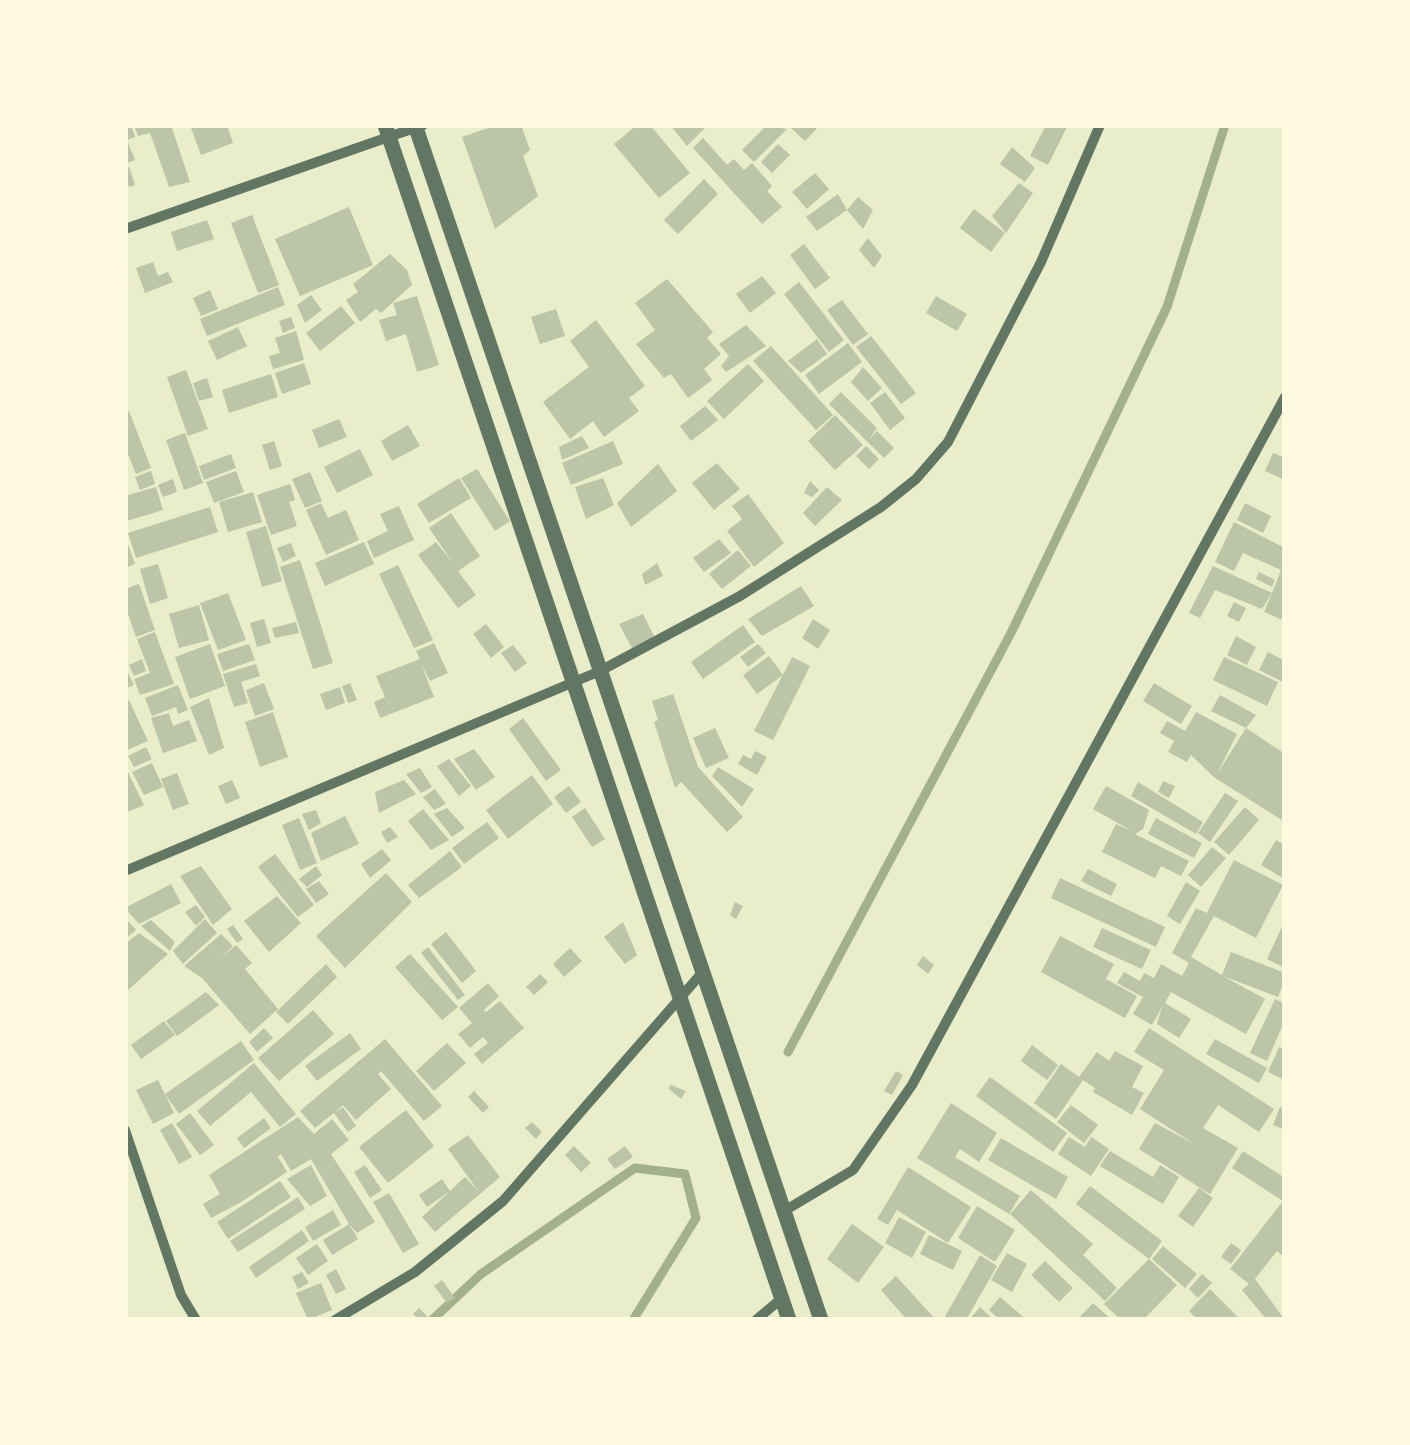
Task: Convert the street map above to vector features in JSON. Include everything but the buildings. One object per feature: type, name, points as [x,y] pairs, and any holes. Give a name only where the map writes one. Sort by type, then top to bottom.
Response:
[{"type":"street","points":[[125,870],[600,671],[740,596],[881,507],[916,479],[948,442],[1042,262],[1100,125]]},
{"type":"street","points":[[125,229],[387,131],[418,126],[701,974],[821,1320]]},
{"type":"street","points":[[387,131],[789,1320]]},
{"type":"street","points":[[784,1210],[853,1170],[912,1085],[1285,397]]},
{"type":"street","points":[[335,1320],[415,1272],[503,1201],[701,974]]},
{"type":"street","points":[[125,1130],[182,1295],[196,1320]]},
{"type":"street","points":[[756,1320],[781,1299]]},
{"type":"waterway","points":[[788,1052],[1012,631],[1167,307],[1225,125]]},
{"type":"waterway","points":[[432,1320],[481,1274],[635,1168],[685,1174],[696,1218],[633,1320]]}]
